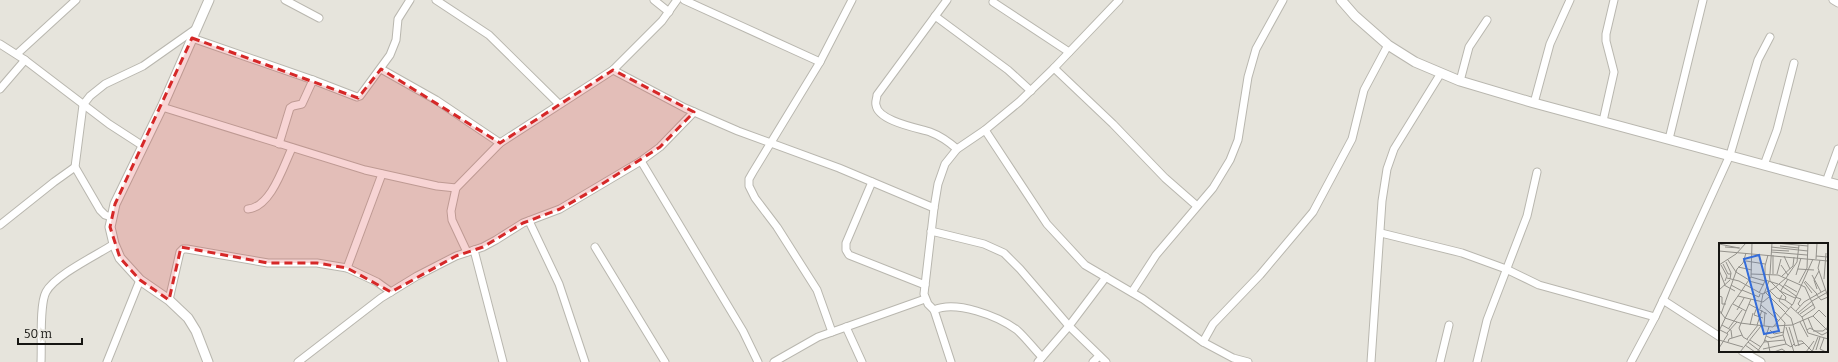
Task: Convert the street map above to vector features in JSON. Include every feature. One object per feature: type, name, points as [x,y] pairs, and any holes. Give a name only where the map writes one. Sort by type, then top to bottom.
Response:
[{"type":"street","points":[[17,54],[76,0]]},
{"type":"street","points":[[208,362],[188,318],[169,300],[140,280],[120,258],[114,244],[110,227],[115,204],[162,107],[209,0]]},
{"type":"street","points":[[285,0],[319,18]]},
{"type":"street","points":[[192,38],[357,97],[360,96],[390,55],[396,40],[398,19],[410,0]]},
{"type":"street","points":[[436,0],[489,36],[559,104]]},
{"type":"street","points":[[654,0],[669,12]]},
{"type":"street","points":[[503,362],[470,251],[452,220],[451,211],[456,188],[500,143],[613,70],[652,31],[669,12],[677,0]]},
{"type":"street","points":[[684,0],[820,62]]},
{"type":"street","points":[[832,332],[817,290],[777,227],[755,198],[749,186],[749,179],[820,62],[852,0]]},
{"type":"street","points":[[947,0],[877,96],[875,104],[878,110],[889,118],[903,125],[944,138],[957,149]]},
{"type":"street","points":[[951,362],[934,310],[925,299],[925,285],[934,208],[938,184],[945,164],[957,149],[985,130],[1031,91],[1119,0]]},
{"type":"street","points":[[1132,292],[1156,255],[1214,188],[1230,160],[1238,140],[1248,77],[1256,49],[1283,0]]},
{"type":"street","points":[[1341,0],[1355,16],[1388,45],[1415,62],[1460,81],[1534,103],[1838,185]]},
{"type":"street","points":[[1534,103],[1550,44],[1570,0]]},
{"type":"street","points":[[1603,121],[1614,72],[1606,41],[1607,24],[1614,0]]},
{"type":"street","points":[[1669,139],[1703,0]]},
{"type":"street","points":[[1833,0],[1838,3]]},
{"type":"street","points":[[993,2],[1069,52]]},
{"type":"street","points":[[936,16],[1008,70],[1031,91]]},
{"type":"street","points":[[1460,81],[1469,47],[1487,20]]},
{"type":"street","points":[[111,217],[105,215],[100,210],[75,167],[83,105],[90,96],[105,84],[143,66],[197,28]]},
{"type":"street","points":[[1631,362],[1655,317],[1730,155],[1758,60],[1770,37]]},
{"type":"street","points":[[0,44],[17,54],[120,132],[143,146]]},
{"type":"street","points":[[1203,342],[1213,324],[1260,275],[1313,212],[1352,140],[1361,97],[1388,45]]},
{"type":"street","points":[[0,89],[25,60]]},
{"type":"street","points":[[1764,165],[1777,130],[1794,63]]},
{"type":"street","points":[[1054,68],[1113,124],[1165,178],[1197,206]]},
{"type":"street","points":[[381,69],[436,100],[500,143]]},
{"type":"street","points":[[613,70],[694,112],[770,143],[839,168],[934,208]]},
{"type":"street","points":[[1371,362],[1382,201],[1387,169],[1394,149],[1441,73]]},
{"type":"street","points":[[279,144],[290,108],[302,104],[313,80]]},
{"type":"street","points":[[162,107],[292,148],[382,174],[456,188]]},
{"type":"street","points":[[298,362],[391,292],[417,276],[496,240],[523,223],[560,209],[641,161],[660,147],[694,112]]},
{"type":"street","points":[[985,130],[1047,224],[1084,265],[1132,292],[1203,342],[1232,360],[1248,362]]},
{"type":"street","points":[[248,209],[256,208],[266,199],[292,148]]},
{"type":"street","points":[[1826,182],[1838,149]]},
{"type":"street","points":[[641,161],[742,331],[758,362]]},
{"type":"street","points":[[0,226],[75,167]]},
{"type":"street","points":[[1477,362],[1487,320],[1527,216],[1537,172]]},
{"type":"street","points":[[347,268],[382,174]]},
{"type":"street","points":[[872,182],[846,243],[846,250],[849,255],[925,285]]},
{"type":"street","points":[[530,221],[559,284],[585,362]]},
{"type":"street","points":[[931,231],[984,244],[1004,254],[1020,269],[1069,326],[1106,362]]},
{"type":"street","points":[[1381,233],[1462,253],[1506,269],[1523,279],[1539,285],[1655,317]]},
{"type":"street","points":[[41,362],[43,307],[46,292],[54,282],[114,244]]},
{"type":"street","points":[[595,247],[665,362]]},
{"type":"street","points":[[169,300],[180,252],[183,249],[268,263],[317,263],[347,268],[377,282],[391,292]]},
{"type":"street","points":[[934,310],[942,306],[953,306],[973,310],[999,320],[1018,331],[1040,360],[1069,326],[1106,277]]},
{"type":"street","points":[[107,362],[140,280]]},
{"type":"street","points":[[774,362],[818,336],[925,299]]},
{"type":"street","points":[[1663,300],[1719,336]]},
{"type":"street","points":[[1440,362],[1449,325]]},
{"type":"street","points":[[846,327],[862,362]]},
{"type":"street","points":[[1744,352],[1761,362]]},
{"type":"street","points":[[1093,362],[1099,356]]},
{"type":"highlighted area","points":[[192,38],[358,98],[381,69],[500,143],[613,70],[694,112],[660,147],[588,193],[560,209],[523,223],[483,247],[456,256],[391,292],[347,268],[317,263],[268,263],[181,247],[169,300],[140,280],[120,258],[110,227],[115,204]]}]
